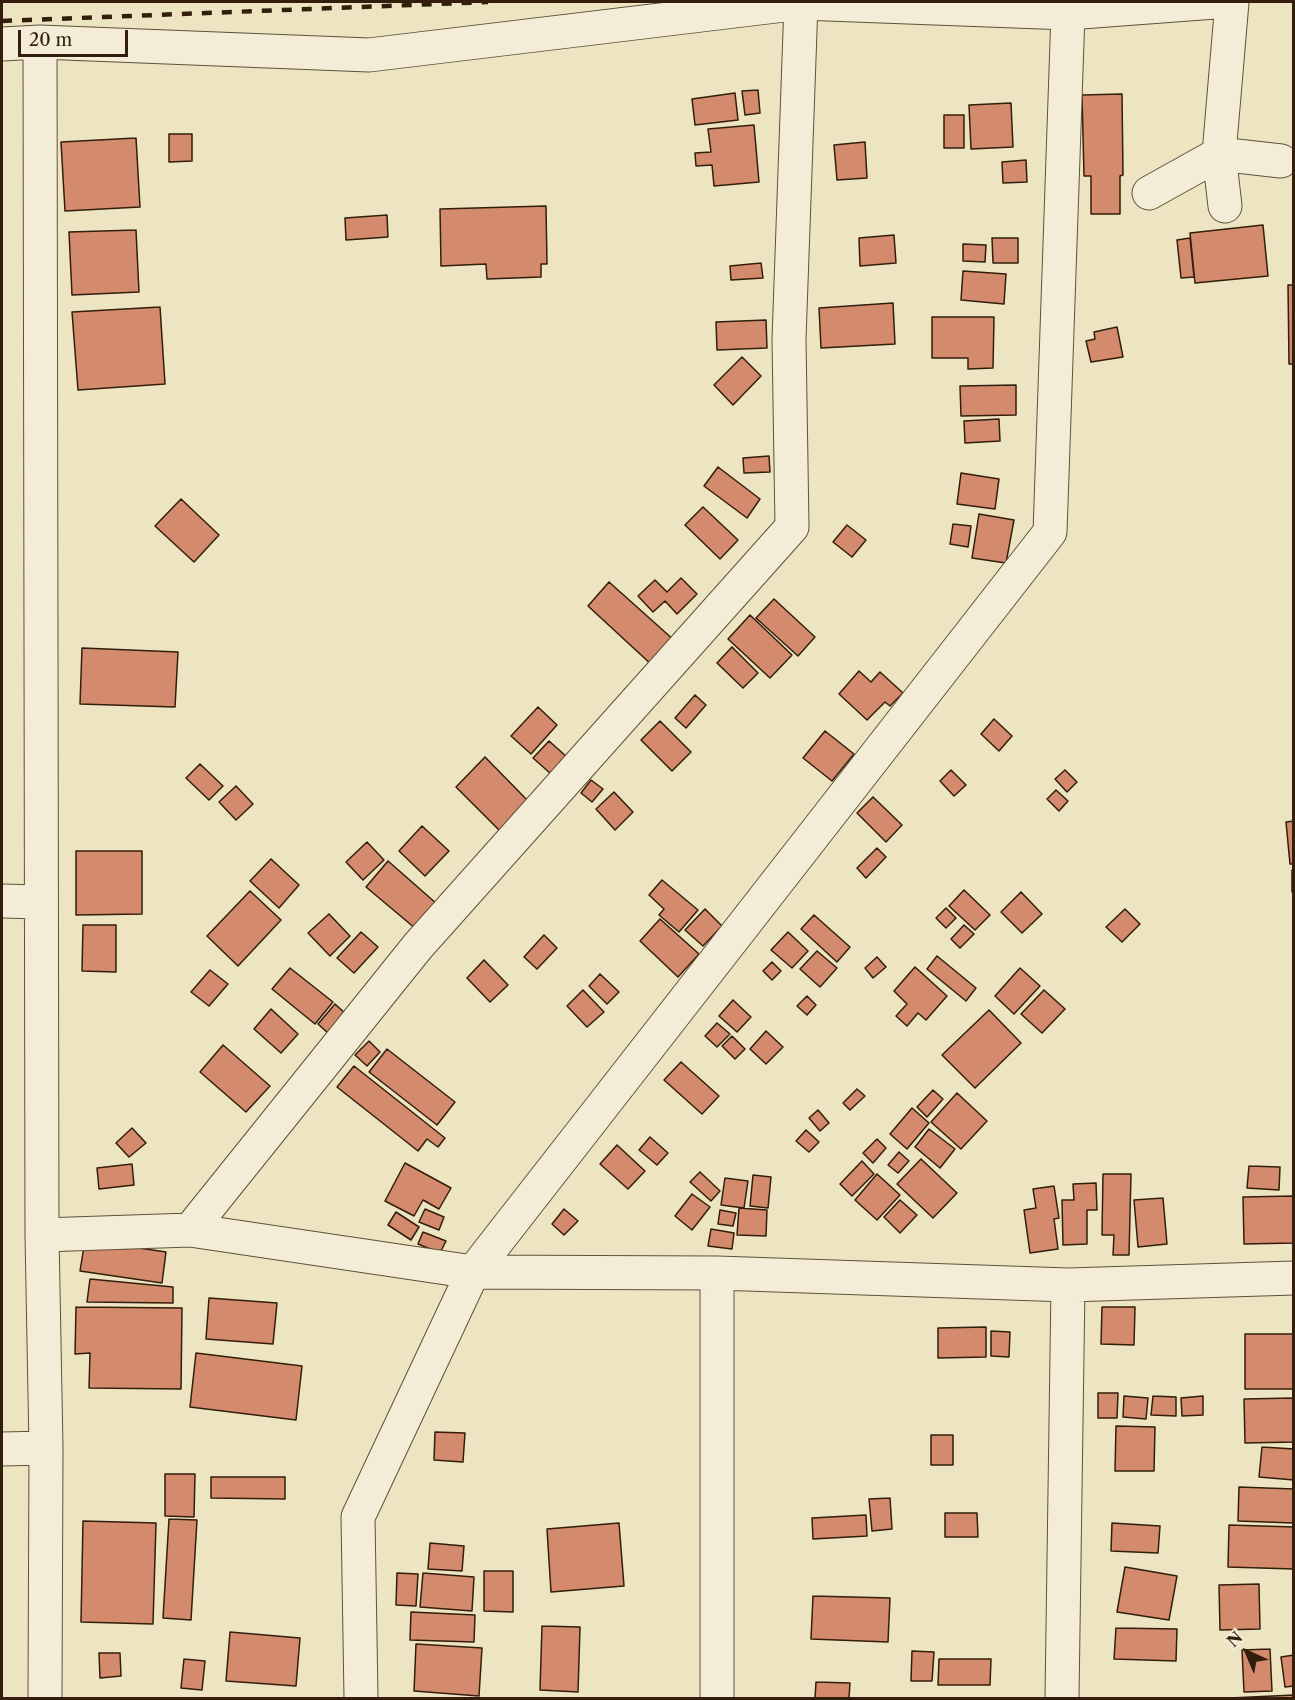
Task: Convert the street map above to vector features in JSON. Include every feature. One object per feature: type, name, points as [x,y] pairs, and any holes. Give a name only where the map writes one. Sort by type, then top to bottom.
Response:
[{"type":"street","points":[[2,44],[40,42],[369,55],[801,3],[1068,13],[1215,2]]},
{"type":"street","points":[[1225,206],[1219,154],[1232,2]]},
{"type":"street","points":[[190,1230],[418,946],[792,527],[789,339],[801,3]]},
{"type":"street","points":[[361,1698],[358,1517],[473,1272],[1050,532],[1068,13]]},
{"type":"street","points":[[40,42],[45,1698]]},
{"type":"street","points":[[1149,193],[1219,154],[1281,161]]},
{"type":"street","points":[[2,901],[41,902]]},
{"type":"street","points":[[42,1235],[190,1230],[473,1272],[717,1273],[1068,1285],[1293,1278]]},
{"type":"street","points":[[717,1273],[717,1698]]},
{"type":"street","points":[[1062,1698],[1068,1285]]},
{"type":"street","points":[[2,1449],[46,1448]]},
{"type":"building","points":[[758,90],[760,113],[745,115],[742,91]]},
{"type":"building","points":[[735,93],[738,120],[695,125],[692,99]]},
{"type":"building","points":[[1122,94],[1123,175],[1120,176],[1120,214],[1091,214],[1091,176],[1084,176],[1082,95]]},
{"type":"building","points":[[1011,103],[1013,147],[971,149],[969,105]]},
{"type":"building","points":[[944,115],[964,115],[964,148],[944,148]]},
{"type":"building","points":[[754,125],[759,182],[714,186],[712,165],[696,166],[695,153],[711,152],[708,129]]},
{"type":"building","points":[[169,134],[192,134],[192,161],[169,162]]},
{"type":"building","points":[[136,138],[140,207],[65,211],[61,142]]},
{"type":"building","points":[[865,142],[867,178],[837,180],[834,145]]},
{"type":"building","points":[[1026,160],[1027,182],[1003,183],[1002,162]]},
{"type":"building","points":[[546,206],[547,264],[541,264],[541,277],[487,279],[486,264],[441,266],[440,209]]},
{"type":"building","points":[[387,215],[388,237],[346,240],[345,218]]},
{"type":"building","points":[[1263,225],[1268,276],[1195,283],[1190,233]]},
{"type":"building","points":[[136,230],[139,292],[72,295],[69,232]]},
{"type":"building","points":[[894,235],[896,263],[860,266],[859,238]]},
{"type":"building","points":[[992,238],[1018,238],[1018,263],[993,263]]},
{"type":"building","points":[[1190,238],[1194,277],[1181,278],[1177,240]]},
{"type":"building","points":[[963,244],[986,245],[985,262],[963,261]]},
{"type":"building","points":[[761,263],[763,278],[731,280],[730,266]]},
{"type":"building","points":[[963,271],[1006,274],[1004,304],[961,300]]},
{"type":"building","points":[[1288,285],[1294,285],[1294,364],[1289,364]]},
{"type":"building","points":[[893,303],[895,344],[821,348],[819,308]]},
{"type":"building","points":[[160,307],[165,384],[78,390],[72,312]]},
{"type":"building","points":[[932,317],[994,317],[993,368],[968,369],[968,358],[932,358]]},
{"type":"building","points":[[766,320],[767,348],[717,350],[716,322]]},
{"type":"building","points":[[1117,327],[1123,357],[1091,362],[1086,341],[1095,339],[1094,332]]},
{"type":"building","points":[[742,357],[761,376],[733,405],[714,385]]},
{"type":"building","points":[[1016,385],[1016,415],[961,416],[960,386]]},
{"type":"building","points":[[999,419],[1000,441],[965,443],[964,421]]},
{"type":"building","points":[[769,456],[770,472],[744,473],[743,458]]},
{"type":"building","points":[[718,467],[760,499],[747,518],[704,486]]},
{"type":"building","points":[[961,473],[999,479],[995,509],[957,504]]},
{"type":"building","points":[[181,499],[219,535],[194,562],[155,526]]},
{"type":"building","points":[[703,507],[738,540],[720,559],[685,525]]},
{"type":"building","points":[[979,514],[1014,520],[1006,563],[972,558]]},
{"type":"building","points":[[953,524],[971,526],[968,547],[950,544]]},
{"type":"building","points":[[847,525],[866,540],[852,557],[833,542]]},
{"type":"building","points":[[681,578],[697,594],[677,614],[665,601],[653,612],[638,596],[655,580],[667,592]]},
{"type":"building","points":[[609,582],[675,641],[653,666],[588,606]]},
{"type":"building","points":[[774,599],[815,637],[798,656],[756,618]]},
{"type":"building","points":[[750,615],[792,655],[770,678],[728,639]]},
{"type":"building","points":[[732,647],[758,673],[743,688],[717,663]]},
{"type":"building","points":[[82,648],[178,652],[175,707],[80,704]]},
{"type":"building","points":[[859,671],[871,682],[880,672],[903,693],[890,706],[885,702],[867,720],[839,694]]},
{"type":"building","points":[[695,695],[706,705],[686,728],[675,718]]},
{"type":"building","points":[[538,707],[557,725],[531,754],[511,736]]},
{"type":"building","points":[[994,719],[1012,736],[999,751],[981,734]]},
{"type":"building","points":[[660,721],[691,752],[672,771],[641,740]]},
{"type":"building","points":[[825,731],[854,754],[832,781],[803,758]]},
{"type":"building","points":[[549,741],[567,757],[551,774],[533,758]]},
{"type":"building","points":[[485,757],[531,804],[502,833],[456,787]]},
{"type":"building","points":[[200,764],[223,786],[209,800],[186,778]]},
{"type":"building","points":[[951,770],[966,785],[954,796],[940,781]]},
{"type":"building","points":[[1065,770],[1077,782],[1067,792],[1055,779]]},
{"type":"building","points":[[591,780],[603,789],[592,802],[581,793]]},
{"type":"building","points":[[236,786],[253,804],[236,820],[219,802]]},
{"type":"building","points":[[1056,790],[1068,801],[1059,811],[1047,799]]},
{"type":"building","points":[[614,792],[633,812],[615,830],[596,809]]},
{"type":"building","points":[[873,797],[902,825],[886,842],[857,813]]},
{"type":"building","points":[[1294,821],[1294,864],[1290,864],[1286,822]]},
{"type":"building","points":[[422,826],[449,851],[425,876],[399,851]]},
{"type":"building","points":[[367,842],[384,860],[363,880],[346,862]]},
{"type":"building","points":[[877,848],[886,857],[866,878],[857,868]]},
{"type":"building","points":[[76,851],[142,851],[142,914],[76,915]]},
{"type":"building","points":[[271,859],[299,885],[279,908],[250,881]]},
{"type":"building","points":[[388,861],[437,904],[416,929],[366,887]]},
{"type":"building","points":[[1292,870],[1294,870],[1294,892],[1292,892]]},
{"type":"building","points":[[662,880],[698,910],[679,932],[659,915],[664,909],[649,895]]},
{"type":"building","points":[[964,890],[990,915],[975,930],[949,906]]},
{"type":"building","points":[[250,891],[281,920],[238,966],[207,936]]},
{"type":"building","points":[[1021,892],[1042,914],[1022,933],[1001,912]]},
{"type":"building","points":[[946,908],[956,918],[946,928],[936,918]]},
{"type":"building","points":[[705,909],[722,926],[703,946],[685,930]]},
{"type":"building","points":[[1125,909],[1140,924],[1122,942],[1106,927]]},
{"type":"building","points":[[329,914],[350,936],[330,956],[308,933]]},
{"type":"building","points":[[814,915],[850,947],[837,962],[801,929]]},
{"type":"building","points":[[660,919],[699,954],[678,977],[640,941]]},
{"type":"building","points":[[83,925],[116,925],[116,972],[82,971]]},
{"type":"building","points":[[964,925],[974,934],[960,948],[951,939]]},
{"type":"building","points":[[361,932],[378,947],[354,973],[337,958]]},
{"type":"building","points":[[788,932],[808,951],[792,968],[771,950]]},
{"type":"building","points":[[544,935],[557,948],[537,969],[524,957]]},
{"type":"building","points":[[817,951],[837,968],[820,987],[800,969]]},
{"type":"building","points":[[937,956],[976,988],[966,1001],[927,969]]},
{"type":"building","points":[[877,957],[886,967],[873,978],[865,968]]},
{"type":"building","points":[[484,960],[508,985],[490,1002],[467,978]]},
{"type":"building","points":[[772,962],[781,971],[772,980],[763,971]]},
{"type":"building","points":[[915,967],[947,996],[926,1020],[918,1013],[907,1026],[896,1016],[907,1004],[894,991]]},
{"type":"building","points":[[290,968],[333,1002],[315,1024],[272,989]]},
{"type":"building","points":[[1020,968],[1040,986],[1014,1014],[995,996]]},
{"type":"building","points":[[210,970],[228,984],[209,1006],[191,992]]},
{"type":"building","points":[[600,974],[619,992],[607,1004],[589,986]]},
{"type":"building","points":[[583,990],[604,1012],[587,1027],[567,1006]]},
{"type":"building","points":[[1044,990],[1065,1009],[1042,1033],[1021,1014]]},
{"type":"building","points":[[807,996],[816,1005],[807,1015],[797,1006]]},
{"type":"building","points":[[733,1000],[751,1017],[737,1032],[719,1016]]},
{"type":"building","points":[[335,1004],[346,1014],[329,1034],[318,1024]]},
{"type":"building","points":[[271,1009],[298,1034],[281,1053],[254,1029]]},
{"type":"building","points":[[989,1010],[1021,1043],[975,1088],[942,1055]]},
{"type":"building","points":[[717,1023],[730,1034],[717,1047],[705,1036]]},
{"type":"building","points":[[766,1031],[783,1047],[766,1064],[750,1049]]},
{"type":"building","points":[[732,1036],[745,1049],[735,1059],[722,1046]]},
{"type":"building","points":[[369,1041],[380,1052],[367,1066],[355,1055]]},
{"type":"building","points":[[223,1045],[270,1086],[246,1112],[200,1072]]},
{"type":"building","points":[[387,1049],[455,1102],[437,1125],[369,1072]]},
{"type":"building","points":[[681,1062],[719,1096],[702,1114],[664,1080]]},
{"type":"building","points":[[354,1066],[445,1138],[438,1147],[427,1139],[418,1151],[337,1087]]},
{"type":"building","points":[[857,1089],[865,1096],[850,1110],[843,1103]]},
{"type":"building","points":[[933,1090],[943,1099],[927,1117],[917,1107]]},
{"type":"building","points":[[957,1093],[987,1121],[961,1149],[931,1122]]},
{"type":"building","points":[[912,1108],[929,1123],[907,1149],[890,1134]]},
{"type":"building","points":[[818,1110],[829,1123],[820,1131],[809,1118]]},
{"type":"building","points":[[132,1128],[146,1143],[129,1157],[116,1143]]},
{"type":"building","points":[[929,1129],[955,1149],[940,1168],[915,1147]]},
{"type":"building","points":[[806,1130],[819,1142],[809,1152],[796,1141]]},
{"type":"building","points":[[650,1137],[668,1153],[657,1165],[639,1150]]},
{"type":"building","points":[[877,1139],[886,1148],[873,1163],[863,1153]]},
{"type":"building","points":[[617,1145],[645,1171],[628,1189],[600,1164]]},
{"type":"building","points":[[899,1152],[909,1161],[898,1173],[888,1165]]},
{"type":"building","points":[[921,1159],[957,1193],[933,1218],[897,1184]]},
{"type":"building","points":[[862,1161],[874,1174],[852,1196],[840,1184]]},
{"type":"building","points":[[405,1163],[451,1188],[439,1209],[423,1200],[414,1216],[385,1201]]},
{"type":"building","points":[[132,1164],[134,1185],[99,1189],[97,1168]]},
{"type":"building","points":[[1249,1166],[1280,1167],[1279,1190],[1247,1188]]},
{"type":"building","points":[[700,1172],[720,1191],[711,1201],[690,1182]]},
{"type":"building","points":[[877,1174],[900,1195],[877,1220],[855,1200]]},
{"type":"building","points":[[1103,1174],[1131,1174],[1129,1255],[1113,1255],[1114,1235],[1102,1235]]},
{"type":"building","points":[[753,1175],[771,1177],[768,1208],[750,1206]]},
{"type":"building","points":[[725,1178],[748,1181],[744,1208],[721,1205]]},
{"type":"building","points":[[1096,1183],[1097,1210],[1087,1210],[1087,1244],[1063,1245],[1062,1200],[1074,1200],[1073,1184]]},
{"type":"building","points":[[1054,1186],[1059,1218],[1054,1219],[1058,1249],[1030,1253],[1024,1210],[1036,1208],[1033,1189]]},
{"type":"building","points":[[692,1194],[710,1207],[692,1230],[675,1216]]},
{"type":"building","points":[[1294,1196],[1294,1243],[1244,1244],[1243,1197]]},
{"type":"building","points":[[1163,1198],[1167,1244],[1138,1247],[1134,1200]]},
{"type":"building","points":[[900,1200],[917,1215],[900,1233],[884,1217]]},
{"type":"building","points":[[739,1208],[767,1210],[766,1236],[737,1235]]},
{"type":"building","points":[[425,1209],[444,1217],[439,1230],[419,1222]]},
{"type":"building","points":[[564,1209],[578,1221],[564,1235],[552,1224]]},
{"type":"building","points":[[720,1210],[736,1213],[733,1226],[718,1224]]},
{"type":"building","points":[[396,1212],[419,1227],[411,1240],[388,1225]]},
{"type":"building","points":[[711,1229],[734,1233],[732,1249],[708,1246]]},
{"type":"building","points":[[423,1232],[446,1241],[440,1253],[418,1244]]},
{"type":"building","points":[[85,1240],[166,1252],[162,1283],[80,1271]]},
{"type":"building","points":[[90,1279],[173,1287],[173,1303],[87,1302]]},
{"type":"building","points":[[209,1298],[277,1303],[273,1344],[206,1339]]},
{"type":"building","points":[[76,1307],[182,1308],[181,1389],[89,1388],[90,1353],[75,1354]]},
{"type":"building","points":[[1102,1307],[1135,1307],[1134,1345],[1101,1344]]},
{"type":"building","points":[[986,1327],[986,1357],[938,1358],[938,1328]]},
{"type":"building","points":[[991,1331],[1010,1332],[1009,1357],[991,1356]]},
{"type":"building","points":[[1245,1334],[1294,1334],[1294,1389],[1245,1389]]},
{"type":"building","points":[[196,1353],[302,1366],[296,1420],[190,1407]]},
{"type":"building","points":[[1098,1393],[1118,1393],[1117,1418],[1098,1418]]},
{"type":"building","points":[[1124,1396],[1148,1398],[1146,1419],[1123,1417]]},
{"type":"building","points":[[1153,1396],[1176,1397],[1176,1416],[1151,1415]]},
{"type":"building","points":[[1203,1396],[1203,1415],[1182,1416],[1181,1398]]},
{"type":"building","points":[[1294,1398],[1294,1442],[1245,1443],[1244,1399]]},
{"type":"building","points":[[1116,1426],[1155,1427],[1154,1471],[1115,1471]]},
{"type":"building","points":[[435,1432],[465,1433],[463,1462],[434,1460]]},
{"type":"building","points":[[931,1435],[953,1435],[953,1465],[931,1465]]},
{"type":"building","points":[[1262,1447],[1294,1449],[1294,1480],[1259,1477]]},
{"type":"building","points":[[165,1474],[195,1474],[194,1517],[165,1516]]},
{"type":"building","points":[[211,1477],[285,1477],[285,1499],[211,1498]]},
{"type":"building","points":[[1239,1487],[1294,1489],[1294,1523],[1238,1521]]},
{"type":"building","points":[[890,1498],[892,1529],[872,1531],[869,1499]]},
{"type":"building","points":[[945,1513],[977,1513],[978,1537],[945,1537]]},
{"type":"building","points":[[866,1515],[867,1536],[813,1539],[812,1518]]},
{"type":"building","points":[[169,1519],[197,1520],[191,1620],[163,1618]]},
{"type":"building","points":[[83,1521],[156,1523],[153,1624],[81,1622]]},
{"type":"building","points":[[619,1523],[624,1586],[551,1592],[547,1529]]},
{"type":"building","points":[[1112,1523],[1160,1526],[1158,1553],[1111,1551]]},
{"type":"building","points":[[1229,1525],[1294,1527],[1294,1569],[1228,1567]]},
{"type":"building","points":[[430,1543],[464,1546],[462,1571],[428,1569]]},
{"type":"building","points":[[1125,1567],[1177,1576],[1169,1620],[1117,1612]]},
{"type":"building","points":[[484,1571],[513,1571],[513,1612],[484,1611]]},
{"type":"building","points":[[397,1573],[418,1574],[416,1606],[396,1605]]},
{"type":"building","points":[[423,1573],[474,1577],[472,1611],[420,1607]]},
{"type":"building","points":[[1259,1584],[1260,1629],[1220,1630],[1219,1585]]},
{"type":"building","points":[[813,1596],[890,1598],[888,1642],[811,1639]]},
{"type":"building","points":[[411,1612],[475,1615],[474,1642],[410,1640]]},
{"type":"building","points":[[542,1626],[580,1627],[578,1692],[540,1690]]},
{"type":"building","points":[[1116,1628],[1177,1629],[1176,1661],[1114,1659]]},
{"type":"building","points":[[230,1632],[300,1638],[296,1686],[226,1681]]},
{"type":"building","points":[[416,1644],[482,1648],[479,1696],[414,1691]]},
{"type":"building","points":[[1270,1649],[1272,1691],[1244,1692],[1242,1650]]},
{"type":"building","points":[[912,1651],[934,1652],[932,1681],[911,1681]]},
{"type":"building","points":[[99,1653],[120,1653],[121,1676],[100,1678]]},
{"type":"building","points":[[1294,1655],[1294,1686],[1285,1687],[1281,1657]]},
{"type":"building","points":[[184,1659],[205,1661],[202,1690],[181,1688]]},
{"type":"building","points":[[939,1659],[991,1659],[990,1685],[938,1685]]},
{"type":"building","points":[[816,1682],[850,1683],[849,1698],[815,1698]]},
{"type":"building","points":[[1294,1695],[1294,1698],[1230,1698]]},
{"type":"railway","points":[[2,21],[488,2]]}]
